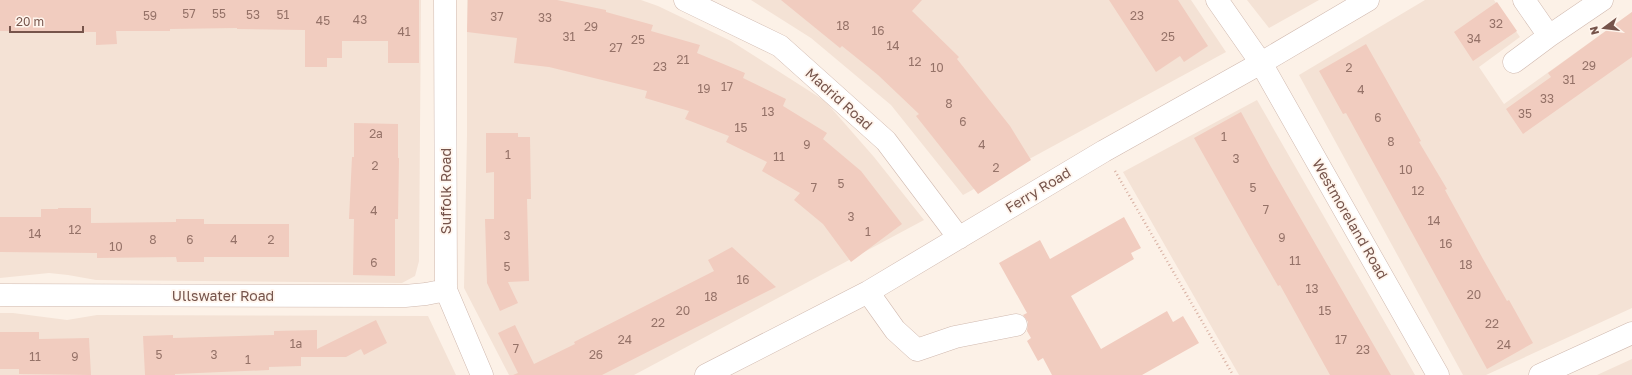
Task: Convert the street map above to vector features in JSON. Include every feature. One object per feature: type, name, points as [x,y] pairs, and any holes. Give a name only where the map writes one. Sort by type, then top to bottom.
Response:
[{"type":"street","name":"Suffolk Road","points":[[445,0],[446,290],[482,375]]},
{"type":"street","name":"Madrid Road","points":[[685,0],[780,46],[886,141],[959,238]]},
{"type":"street","name":"Westmoreland Road","points":[[1217,0],[1261,63],[1438,375]]},
{"type":"street","name":"Ferry Road","points":[[706,375],[868,292],[1104,151],[1261,63],[1368,0]]},
{"type":"street","points":[[1524,0],[1549,36]]},
{"type":"street","points":[[1514,62],[1602,0]]},
{"type":"street","name":"Ullswater Road","points":[[0,295],[405,296],[446,290]]},
{"type":"street","points":[[868,292],[895,330],[917,350],[955,337],[1016,325]]},
{"type":"street","points":[[1540,375],[1632,333]]},
{"type":"path","points":[[1104,151],[1233,375]]},
{"type":"shaded area","points":[[0,0],[421,0],[419,261],[415,276],[402,283],[96,280],[49,273],[0,278]]},
{"type":"shaded area","points":[[467,0],[641,0],[658,6],[731,41],[825,101],[874,157],[924,220],[634,375],[509,375],[464,288],[467,135]]},
{"type":"shaded area","points":[[751,0],[1191,0],[1226,52],[963,195],[891,105],[811,38]]},
{"type":"shaded area","points":[[1247,0],[1319,0],[1269,28]]},
{"type":"shaded area","points":[[1425,0],[1494,0],[1520,37],[1479,67],[1504,104],[1632,12],[1632,308],[1486,375],[1463,375],[1299,75]]},
{"type":"shaded area","points":[[1257,100],[1415,375],[1239,375],[1123,172]]},
{"type":"shaded area","points":[[0,313],[13,313],[67,320],[97,315],[428,316],[456,375],[0,375]]},
{"type":"shaded area","points":[[1632,359],[1632,375],[1597,375]]},
{"type":"building","points":[[0,0],[419,0],[419,63],[388,63],[388,41],[342,41],[342,58],[327,58],[327,67],[305,67],[305,30],[237,28],[170,29],[170,31],[116,31],[117,44],[96,45],[96,32],[0,31]]},
{"type":"building","points":[[468,0],[557,0],[606,10],[606,12],[653,25],[651,31],[700,45],[697,53],[745,73],[743,78],[786,99],[783,106],[827,133],[823,139],[861,171],[902,224],[851,262],[823,224],[794,200],[800,193],[762,171],[767,162],[726,142],[729,136],[685,119],[689,111],[645,98],[647,91],[549,67],[514,63],[517,38],[467,32]]},
{"type":"building","points":[[781,0],[922,0],[912,11],[959,57],[957,59],[1010,126],[1031,160],[978,194],[916,116],[919,114],[878,75],[842,46],[840,48]]},
{"type":"building","points":[[1109,0],[1178,0],[1208,46],[1184,62],[1180,56],[1156,72]]},
{"type":"building","points":[[1497,2],[1517,31],[1473,61],[1454,32]]},
{"type":"building","points":[[1632,12],[1632,57],[1523,134],[1506,109],[1551,77],[1548,73]]},
{"type":"building","points":[[1366,44],[1421,141],[1419,142],[1447,189],[1445,190],[1483,259],[1507,301],[1509,300],[1533,343],[1487,369],[1346,113],[1343,114],[1319,71]]},
{"type":"building","points":[[1241,112],[1391,375],[1330,375],[1280,285],[1278,286],[1252,241],[1194,138]]},
{"type":"building","points":[[354,123],[398,124],[398,219],[395,219],[395,276],[353,275],[354,219],[349,219],[352,157],[354,157]]},
{"type":"building","points":[[486,133],[518,133],[518,137],[530,137],[531,199],[527,199],[529,281],[508,282],[518,303],[500,311],[487,283],[485,219],[494,219],[494,172],[486,173]]},
{"type":"building","points":[[91,208],[91,223],[176,222],[176,219],[204,219],[204,224],[289,224],[289,257],[204,257],[204,262],[177,262],[176,257],[97,258],[97,253],[0,252],[0,217],[41,217],[41,209]]},
{"type":"building","points":[[1124,217],[1141,248],[1131,253],[1134,259],[1071,296],[1101,349],[1167,311],[1173,322],[1183,316],[1199,343],[1142,375],[1052,375],[1043,358],[1038,361],[1027,341],[1031,338],[1027,331],[1028,322],[1023,315],[1027,313],[999,263],[1040,240],[1050,259]]},
{"type":"building","points":[[732,247],[776,287],[602,375],[513,375],[518,373],[498,333],[515,325],[534,364],[714,271],[708,260]]},
{"type":"building","points":[[376,320],[387,343],[364,355],[361,349],[346,357],[301,357],[301,366],[269,367],[269,370],[175,375],[145,375],[143,336],[173,335],[173,338],[274,335],[274,331],[317,330],[317,349]]},
{"type":"building","points":[[0,332],[39,332],[39,339],[89,338],[91,375],[19,374],[19,369],[0,369]]}]
